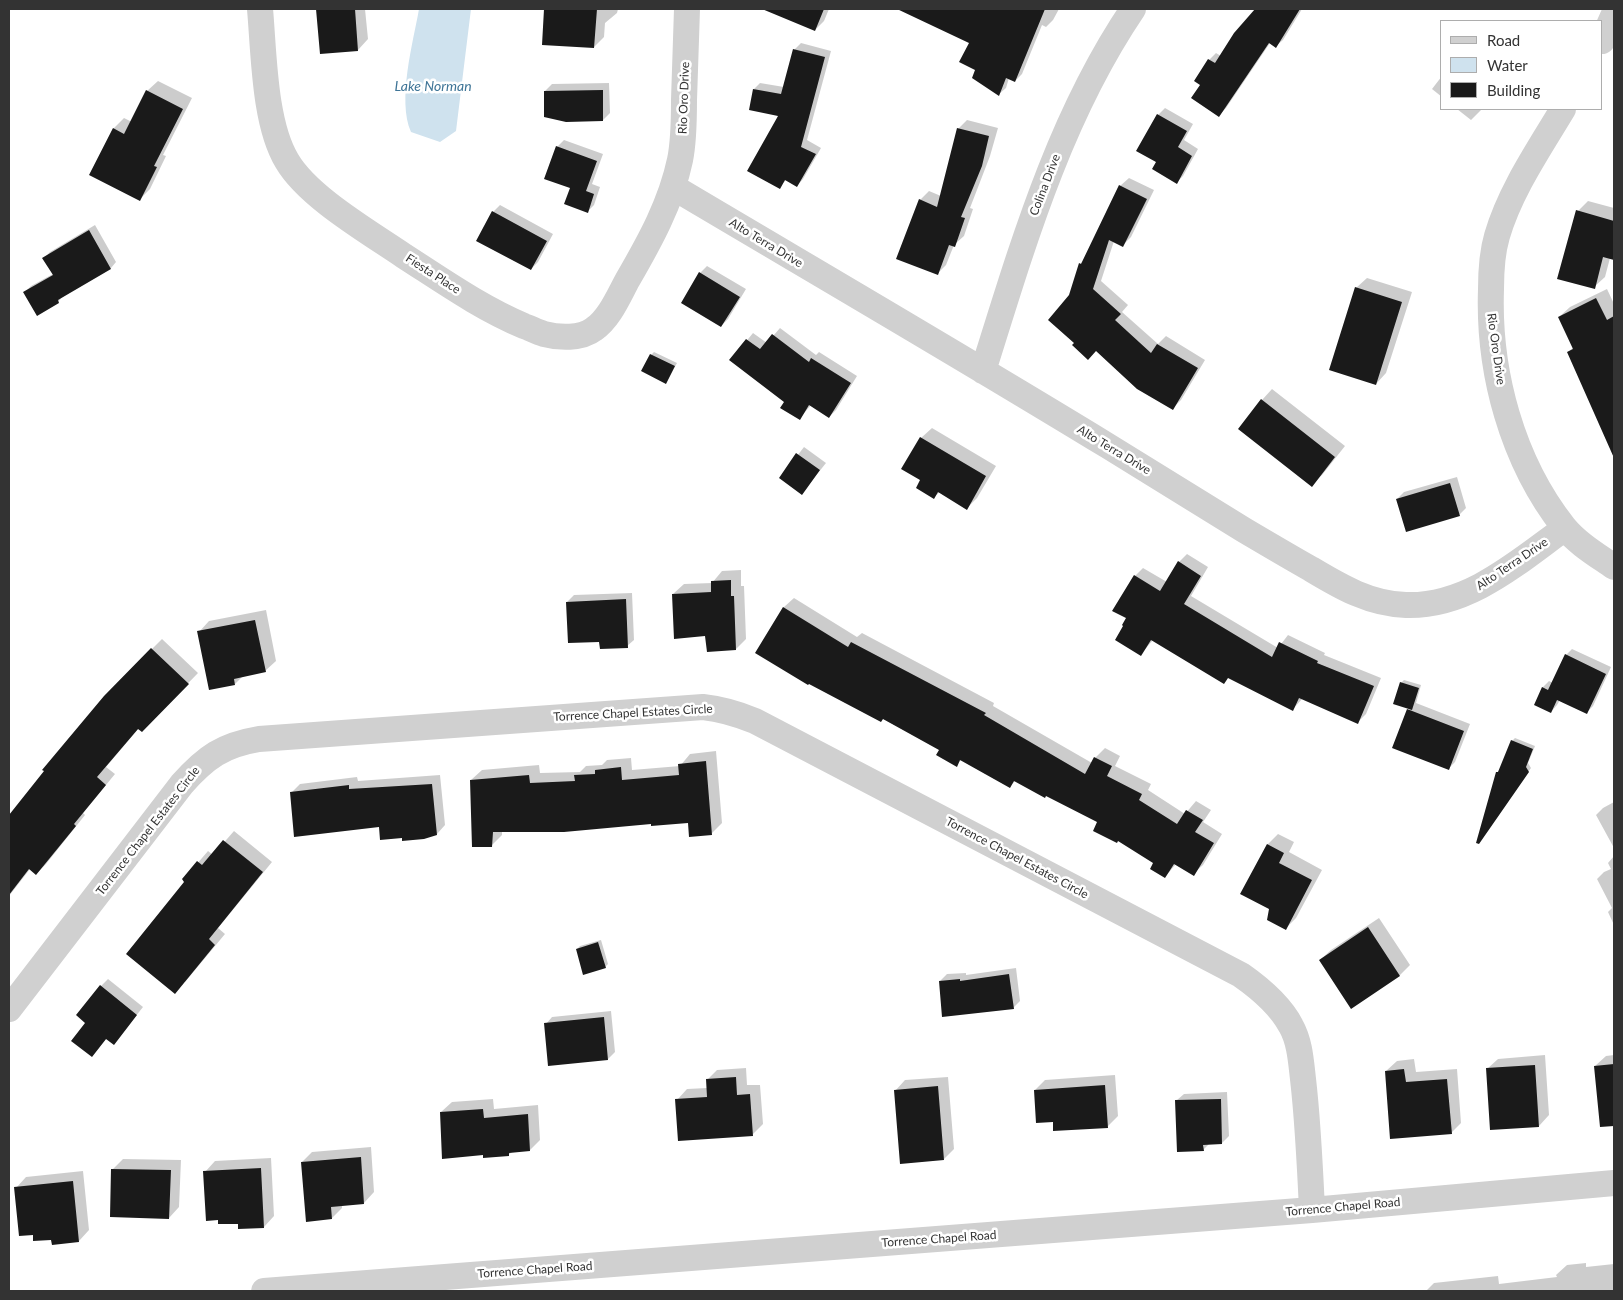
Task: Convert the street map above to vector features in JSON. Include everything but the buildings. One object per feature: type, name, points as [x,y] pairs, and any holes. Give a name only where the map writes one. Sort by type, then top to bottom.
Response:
[{"type":"street","name":"Fiesta Place","points":[[260,9],[268,92],[274,128],[288,164],[304,184],[351,220],[452,287],[503,317],[544,334],[566,337],[582,335],[594,329],[606,316],[633,270],[664,212],[673,187]]},
{"type":"street","name":"Rio Oro Drive","points":[[673,187],[683,137],[687,9]]},
{"type":"street","name":"Colina Drive","points":[[982,371],[1026,235],[1060,145],[1094,71],[1114,36],[1133,9]]},
{"type":"street","points":[[1603,39],[1614,14]]},
{"type":"street","name":"Rio Oro Drive","points":[[1562,110],[1508,206],[1496,238],[1491,270],[1490,308],[1493,350],[1500,384],[1516,441],[1530,474],[1545,500],[1565,528],[1576,540],[1614,567]]},
{"type":"street","name":"Alto Terra Drive","points":[[673,187],[1340,586],[1360,596],[1383,603],[1406,605],[1449,600],[1501,574],[1565,528]]},
{"type":"street","name":"Torrence Chapel Estates Circle","points":[[9,1009],[182,784],[211,755],[240,742],[259,739],[703,707],[719,708],[755,721],[1241,975],[1258,987],[1283,1012],[1293,1028],[1299,1048],[1307,1112],[1312,1210]]},
{"type":"street","name":"Torrence Chapel Road","points":[[264,1291],[1312,1210],[1614,1183]]},
{"type":"water","name":"Lake Norman","points":[[419,9],[471,9],[456,131],[440,142],[411,132],[407,119],[406,88],[410,54]]}]
